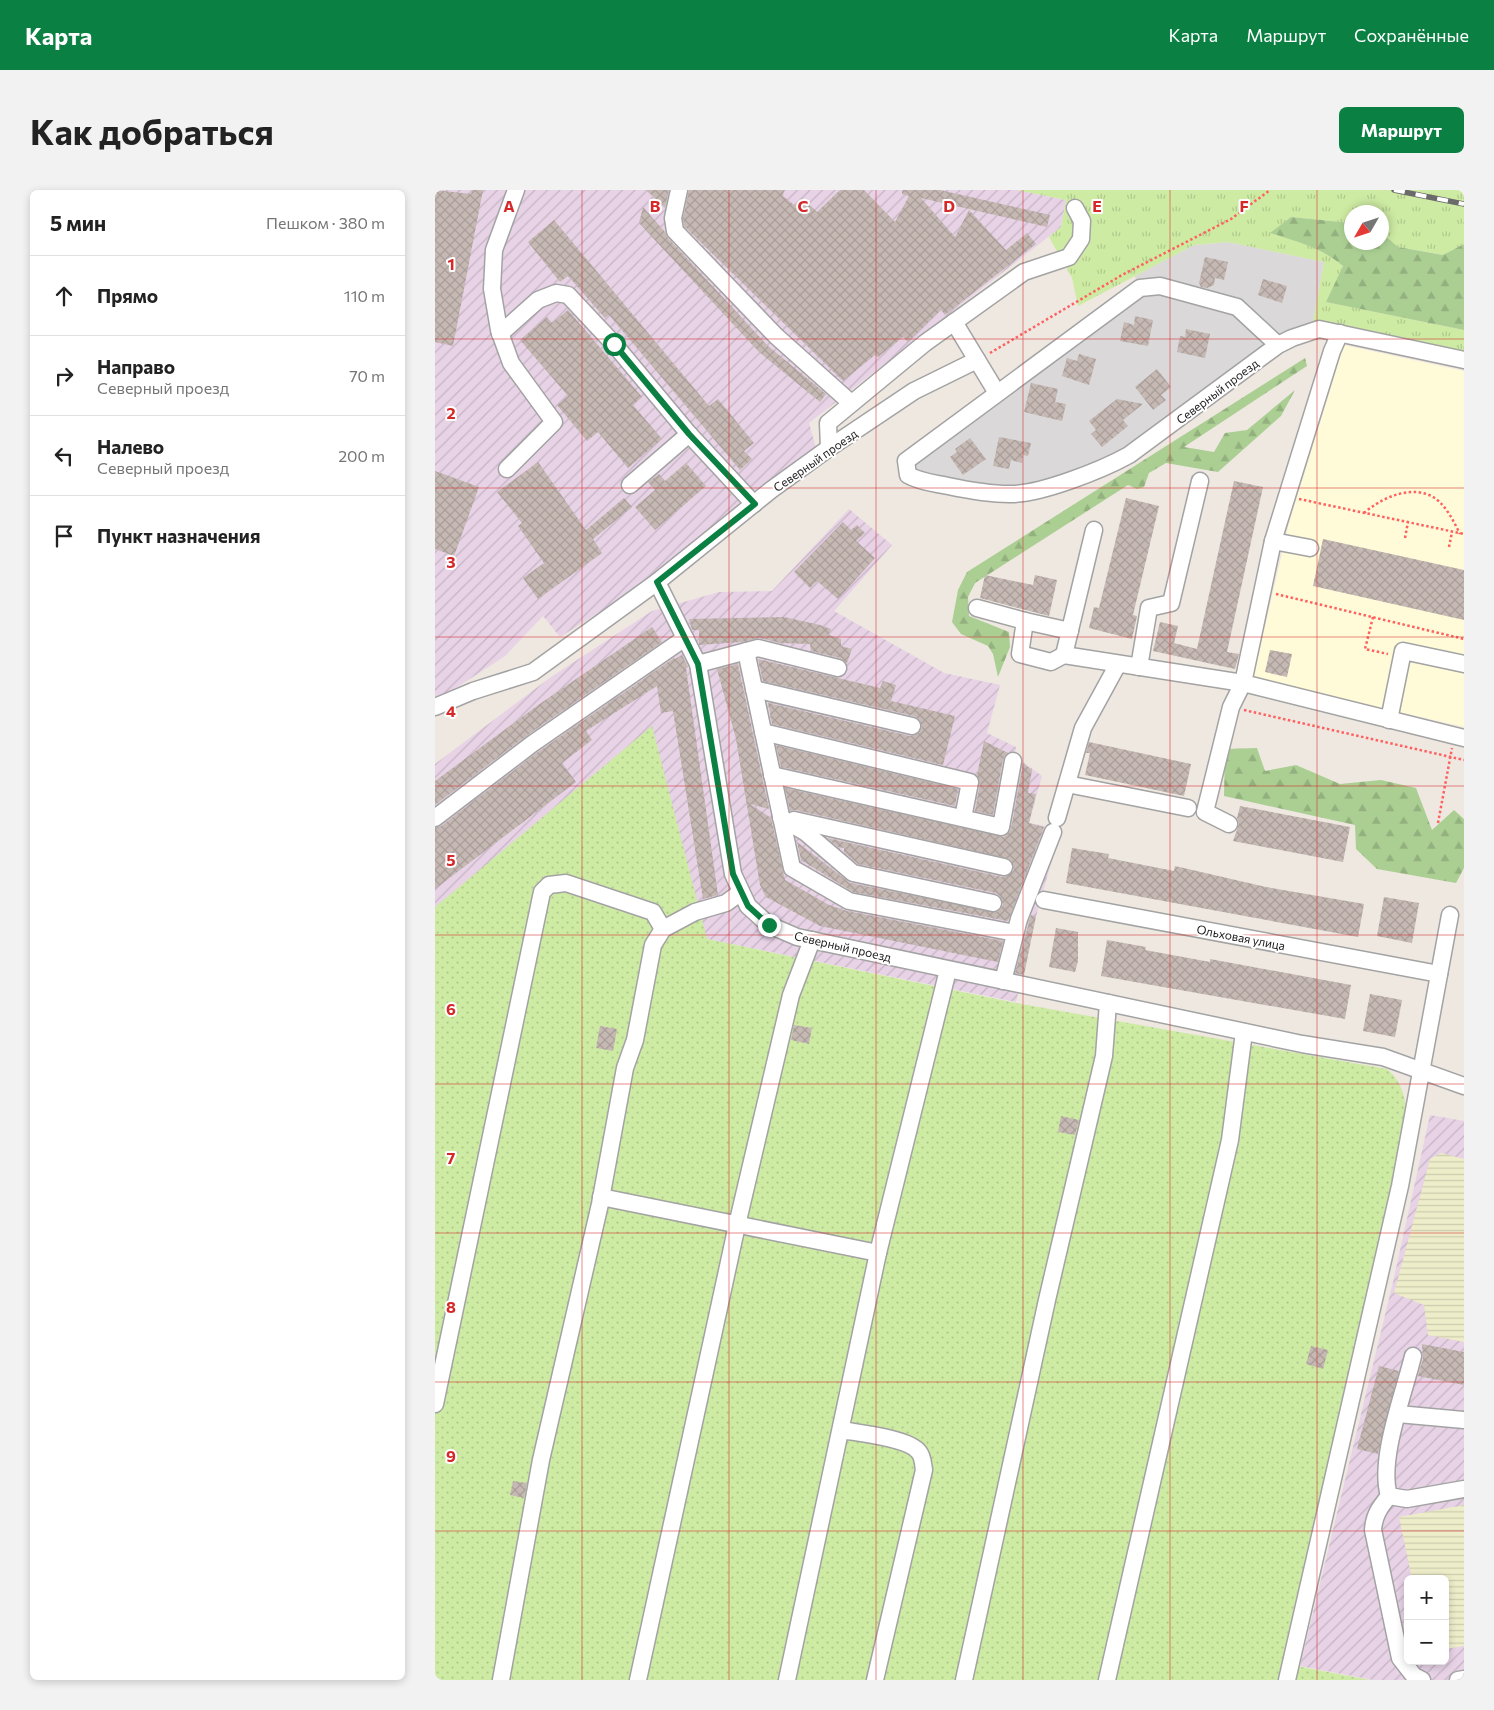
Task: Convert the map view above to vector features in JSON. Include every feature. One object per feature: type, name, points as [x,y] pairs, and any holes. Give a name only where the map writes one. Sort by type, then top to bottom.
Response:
[{"type":"street","points":[[507,469],[554,422],[511,363],[500,334],[493,289],[494,250],[516,190]]},
{"type":"street","points":[[679,190],[673,218],[675,231],[776,336],[851,403]]},
{"type":"street","points":[[829,448],[827,423],[851,403],[954,322],[1024,272],[1069,257],[1081,239],[1081,221],[1075,208]]},
{"type":"street","name":"Северный проезд","points":[[1160,286],[1237,307],[1278,345],[1129,455],[1107,467],[1050,486],[1011,494],[959,488],[918,480],[908,474],[906,461],[1140,288],[1160,286]]},
{"type":"street","points":[[500,334],[538,300],[556,293],[568,295],[614,344],[689,434],[755,504]]},
{"type":"street","points":[[954,322],[997,392]]},
{"type":"street","points":[[1278,345],[1319,329],[1464,360]]},
{"type":"street","points":[[1229,824],[1205,812],[1231,707],[1243,683],[1273,541],[1332,351],[1340,333]]},
{"type":"street","name":"Северный проезд","points":[[977,360],[914,391],[829,448],[657,582],[698,664],[733,874],[748,906],[769,925],[797,938],[1302,1044],[1383,1057],[1421,1069],[1464,1086]]},
{"type":"street","points":[[630,485],[689,434]]},
{"type":"street","points":[[1139,667],[1149,608],[1171,604],[1200,481]]},
{"type":"street","points":[[1064,655],[1095,530]]},
{"type":"street","points":[[1273,541],[1310,548]]},
{"type":"street","points":[[435,707],[473,691],[533,672],[657,582]]},
{"type":"street","points":[[977,608],[1070,631]]},
{"type":"street","points":[[1025,621],[1020,654],[1051,662],[1064,655],[1243,683],[1459,737]]},
{"type":"street","points":[[435,818],[532,744],[685,638]]},
{"type":"street","points":[[698,664],[758,648],[838,668]]},
{"type":"street","points":[[746,651],[792,868],[849,901],[1015,933]]},
{"type":"street","points":[[1389,720],[1403,651],[1464,664]]},
{"type":"street","points":[[999,980],[1055,825],[1083,728],[1118,664]]},
{"type":"street","points":[[754,689],[912,726]]},
{"type":"street","points":[[763,732],[970,782],[963,818]]},
{"type":"street","points":[[772,775],[1001,827],[1013,761]]},
{"type":"street","points":[[1067,784],[1188,808]]},
{"type":"street","points":[[781,818],[1004,867]]},
{"type":"street","points":[[781,818],[805,832],[853,873],[993,903]]},
{"type":"street","points":[[435,1404],[541,892],[549,886],[566,883],[653,912],[663,929]]},
{"type":"street","points":[[501,1680],[541,1460],[601,1198],[625,1068],[635,1040],[653,946],[663,929],[695,912],[727,903],[741,892]]},
{"type":"street","name":"Ольховая улица","points":[[1044,900],[1439,974]]},
{"type":"street","points":[[1287,1680],[1402,1177],[1450,915]]},
{"type":"street","points":[[638,1680],[737,1225],[791,995],[812,940]]},
{"type":"street","points":[[787,1680],[879,1253],[948,970]]},
{"type":"street","points":[[964,1680],[1047,1300],[1104,1056],[1107,1003]]},
{"type":"street","points":[[1107,1680],[1230,1140],[1244,1032]]},
{"type":"street","points":[[601,1198],[879,1253]]},
{"type":"street","points":[[1389,1496],[1386,1484],[1387,1460],[1413,1356]]},
{"type":"street","points":[[1398,1414],[1464,1420]]},
{"type":"street","points":[[841,1430],[904,1443],[918,1450],[922,1457],[923,1470],[875,1680]]},
{"type":"street","points":[[1389,1496],[1407,1499],[1464,1489]]},
{"type":"street","points":[[1389,1496],[1379,1507],[1373,1519],[1373,1530],[1399,1658],[1414,1676],[1422,1680]]},
{"type":"street","points":[[1458,1680],[1464,1679]]},
{"type":"path","points":[[977,360],[1122,275],[1231,219],[1270,190]]},
{"type":"path","points":[[1364,513],[1378,502],[1393,496],[1412,493],[1429,495],[1442,505],[1452,518],[1459,534]]},
{"type":"path","points":[[1286,496],[1464,534]]},
{"type":"path","points":[[1405,538],[1408,522]]},
{"type":"path","points":[[1449,547],[1452,532]]},
{"type":"path","points":[[1262,590],[1464,639]]},
{"type":"path","points":[[1373,617],[1365,649],[1402,658]]},
{"type":"path","points":[[1231,707],[1464,760]]},
{"type":"path","points":[[1438,823],[1450,757],[1459,737]]},
{"type":"shaded area","points":[[435,190],[1017,190],[1066,200],[1061,227],[809,423],[816,448],[617,601],[560,637],[543,616],[505,656],[435,699]]},
{"type":"shaded area","points":[[1228,242],[1324,262],[1313,322],[1268,347],[1110,463],[1005,489],[913,474],[910,460],[1139,294],[1135,276],[1194,245]]},
{"type":"shaded area","points":[[1344,345],[1464,371],[1464,727],[1253,678],[1289,523]]},
{"type":"shaded area","points":[[849,509],[892,545],[834,611],[944,673],[1000,685],[987,733],[1016,747],[1015,756],[1042,776],[1029,823],[1061,829],[1038,909],[1016,1002],[707,939],[435,907],[435,764],[551,677],[652,611],[719,592],[772,591]]},
{"type":"shaded area","points":[[1430,1115],[1464,1121],[1464,1680],[1373,1680],[1300,1666],[1393,1282]]},
{"type":"green space","points":[[1017,190],[1464,190],[1464,244],[1444,255],[1398,247],[1389,239],[1389,205],[1344,205],[1344,222],[1291,217],[1271,233],[1300,242],[1327,254],[1343,266],[1327,302],[1464,330],[1464,355],[1313,322],[1324,262],[1228,242],[1194,245],[1078,306],[1072,278],[1049,237],[1061,227],[1066,200]]},
{"type":"green space","points":[[1291,217],[1344,222],[1344,250],[1389,250],[1389,239],[1398,247],[1443,255],[1464,244],[1464,330],[1326,302],[1343,266],[1318,250],[1270,233]]},
{"type":"green space","points":[[1305,358],[1307,366],[1184,447],[1214,452],[1225,433],[1247,430],[1295,390],[1281,416],[1218,472],[1166,463],[1149,473],[1144,487],[1137,489],[1128,485],[975,583],[968,597],[969,616],[1009,632],[1010,647],[998,677],[993,654],[988,646],[961,634],[952,622],[958,590],[967,572]]},
{"type":"green space","points":[[652,726],[707,939],[1016,1003],[1387,1069],[1394,1077],[1400,1085],[1405,1103],[1404,1143],[1285,1651],[1285,1661],[1291,1665],[1370,1680],[435,1680],[435,907]]},
{"type":"green space","points":[[1257,748],[1265,771],[1296,765],[1340,784],[1381,780],[1416,788],[1432,830],[1454,810],[1464,819],[1464,868],[1456,883],[1377,869],[1356,849],[1355,825],[1224,796],[1225,749]]},
{"type":"green space","points":[[1441,1153],[1464,1159],[1464,1342],[1428,1335],[1424,1305],[1394,1293],[1430,1159]]},
{"type":"green space","points":[[1464,1505],[1464,1646],[1449,1648],[1449,1575],[1411,1575],[1399,1517]]},
{"type":"building","points":[[435,190],[471,194],[472,190],[483,190],[453,346],[435,342]]},
{"type":"building","points":[[646,190],[669,190],[665,208]]},
{"type":"building","points":[[689,190],[784,190],[783,196],[794,205],[802,198],[817,212],[840,190],[864,190],[895,222],[909,196],[902,194],[902,190],[940,190],[1050,215],[1047,227],[921,198],[955,237],[969,210],[1006,250],[1027,233],[1036,244],[945,315],[941,310],[908,342],[903,337],[878,357],[875,355],[843,381],[684,226],[683,218]]},
{"type":"building","points":[[643,207],[668,238],[768,346],[826,394],[820,402],[759,352],[639,223]]},
{"type":"building","points":[[554,220],[709,406],[718,399],[754,443],[744,451],[752,459],[740,470],[609,315],[605,318],[568,276],[560,282],[528,242]]},
{"type":"building","points":[[1205,257],[1228,262],[1224,280],[1215,278],[1214,285],[1207,288],[1201,287],[1199,283]]},
{"type":"building","points":[[1263,279],[1287,286],[1282,303],[1258,295]]},
{"type":"building","points":[[568,310],[642,397],[633,405],[662,439],[628,468],[598,432],[587,441],[557,405],[568,396],[520,340],[547,317],[552,323]]},
{"type":"building","points":[[1135,316],[1153,320],[1148,346],[1120,341],[1124,322],[1134,325]]},
{"type":"building","points":[[1186,329],[1210,334],[1205,358],[1177,352],[1180,336],[1185,337]]},
{"type":"building","points":[[1079,354],[1096,359],[1089,385],[1062,376],[1067,358],[1077,361]]},
{"type":"building","points":[[1157,369],[1171,387],[1161,395],[1166,400],[1153,410],[1135,387]]},
{"type":"building","points":[[1031,383],[1058,389],[1055,402],[1066,404],[1062,421],[1024,412]]},
{"type":"building","points":[[1117,399],[1143,404],[1123,420],[1128,426],[1102,447],[1091,434],[1096,430],[1089,421]]},
{"type":"building","points":[[999,437],[1031,443],[1028,456],[1023,455],[1022,463],[1011,460],[1009,469],[993,466]]},
{"type":"building","points":[[970,438],[986,459],[963,475],[950,457],[957,452],[955,449]]},
{"type":"building","points":[[538,462],[586,530],[624,498],[632,507],[593,539],[602,553],[538,599],[523,578],[544,563],[518,526],[522,523],[497,492]]},
{"type":"building","points":[[686,463],[706,486],[655,530],[635,507],[655,490],[648,482],[659,474],[665,481]]},
{"type":"building","points":[[435,471],[479,487],[454,556],[435,549]]},
{"type":"building","points":[[1234,481],[1263,487],[1227,652],[1239,654],[1235,669],[1153,651],[1160,622],[1178,626],[1174,643],[1197,649]]},
{"type":"building","points":[[1126,498],[1159,506],[1133,615],[1137,616],[1132,639],[1089,628],[1094,607],[1099,608]]},
{"type":"building","points":[[843,522],[851,530],[857,525],[865,533],[856,541],[875,558],[838,599],[817,581],[810,588],[794,572]]},
{"type":"building","points":[[1323,539],[1464,570],[1464,620],[1313,586]]},
{"type":"building","points":[[985,575],[1033,585],[1035,575],[1057,580],[1049,616],[980,598]]},
{"type":"building","points":[[784,617],[831,629],[829,635],[841,639],[841,646],[852,649],[847,663],[840,658],[811,651],[810,644],[780,643],[760,638],[741,642],[699,645],[699,630],[692,630],[689,619]]},
{"type":"building","points":[[652,627],[662,642],[526,736],[435,805],[435,781],[541,703]]},
{"type":"building","points":[[1270,650],[1292,654],[1287,677],[1265,672]]},
{"type":"building","points":[[682,655],[688,667],[686,668],[718,895],[703,899],[673,711],[661,713],[657,686],[586,731],[592,740],[562,763],[576,782],[435,889],[435,828],[441,826],[538,752],[674,658]]},
{"type":"building","points":[[758,659],[880,688],[883,681],[896,685],[891,701],[955,716],[943,765],[772,724],[768,703],[910,736],[919,733],[922,728],[919,719],[914,716],[763,681]]},
{"type":"building","points":[[738,664],[769,809],[750,804],[771,818],[785,880],[829,905],[847,911],[1003,941],[998,962],[820,926],[766,897],[760,885],[736,739],[717,669]]},
{"type":"building","points":[[984,741],[1008,753],[1003,759],[993,815],[975,811],[980,783],[977,775]]},
{"type":"building","points":[[1089,742],[1191,764],[1184,796],[1085,775],[1090,753],[1086,753]]},
{"type":"building","points":[[776,745],[958,789],[955,806],[781,767]]},
{"type":"building","points":[[1023,763],[1032,770],[1028,793],[1036,794],[1029,823],[1044,827],[1008,921],[853,892],[801,860],[797,842],[850,883],[997,912],[1003,905],[1000,896],[996,893],[858,864],[844,852],[844,848],[838,847],[827,838],[1002,877],[1007,876],[1014,870],[1010,859],[796,810],[790,811],[785,788],[1004,837],[1011,829]]},
{"type":"building","points":[[1240,806],[1350,827],[1343,862],[1233,841],[1239,824],[1237,818]]},
{"type":"building","points":[[1072,848],[1109,854],[1108,858],[1174,871],[1175,866],[1266,887],[1364,904],[1358,937],[1066,883]]},
{"type":"building","points":[[1384,897],[1419,903],[1412,943],[1377,936]]},
{"type":"building","points":[[1031,915],[1036,916],[1024,975],[1015,973]]},
{"type":"building","points":[[1056,928],[1078,932],[1078,961],[1075,972],[1049,967]]},
{"type":"building","points":[[1107,940],[1146,947],[1145,950],[1210,962],[1210,959],[1351,985],[1345,1019],[1101,976]]},
{"type":"building","points":[[1370,994],[1402,1000],[1395,1037],[1363,1031]]},
{"type":"building","points":[[794,1025],[812,1028],[809,1044],[791,1040]]},
{"type":"building","points":[[600,1026],[617,1029],[613,1051],[596,1048]]},
{"type":"building","points":[[1061,1116],[1079,1120],[1075,1135],[1058,1132]]},
{"type":"building","points":[[1422,1344],[1464,1352],[1464,1385],[1418,1376],[1423,1359]]},
{"type":"building","points":[[1311,1346],[1328,1350],[1323,1369],[1306,1364]]},
{"type":"building","points":[[1379,1366],[1399,1371],[1378,1454],[1357,1449]]},
{"type":"building","points":[[513,1481],[527,1483],[524,1498],[510,1495]]},
{"type":"railway","points":[[1394,190],[1464,204]]},
{"type":"route","points":[[614,344],[689,434],[755,504],[657,582],[698,664],[733,874],[748,906],[769,925]]}]
